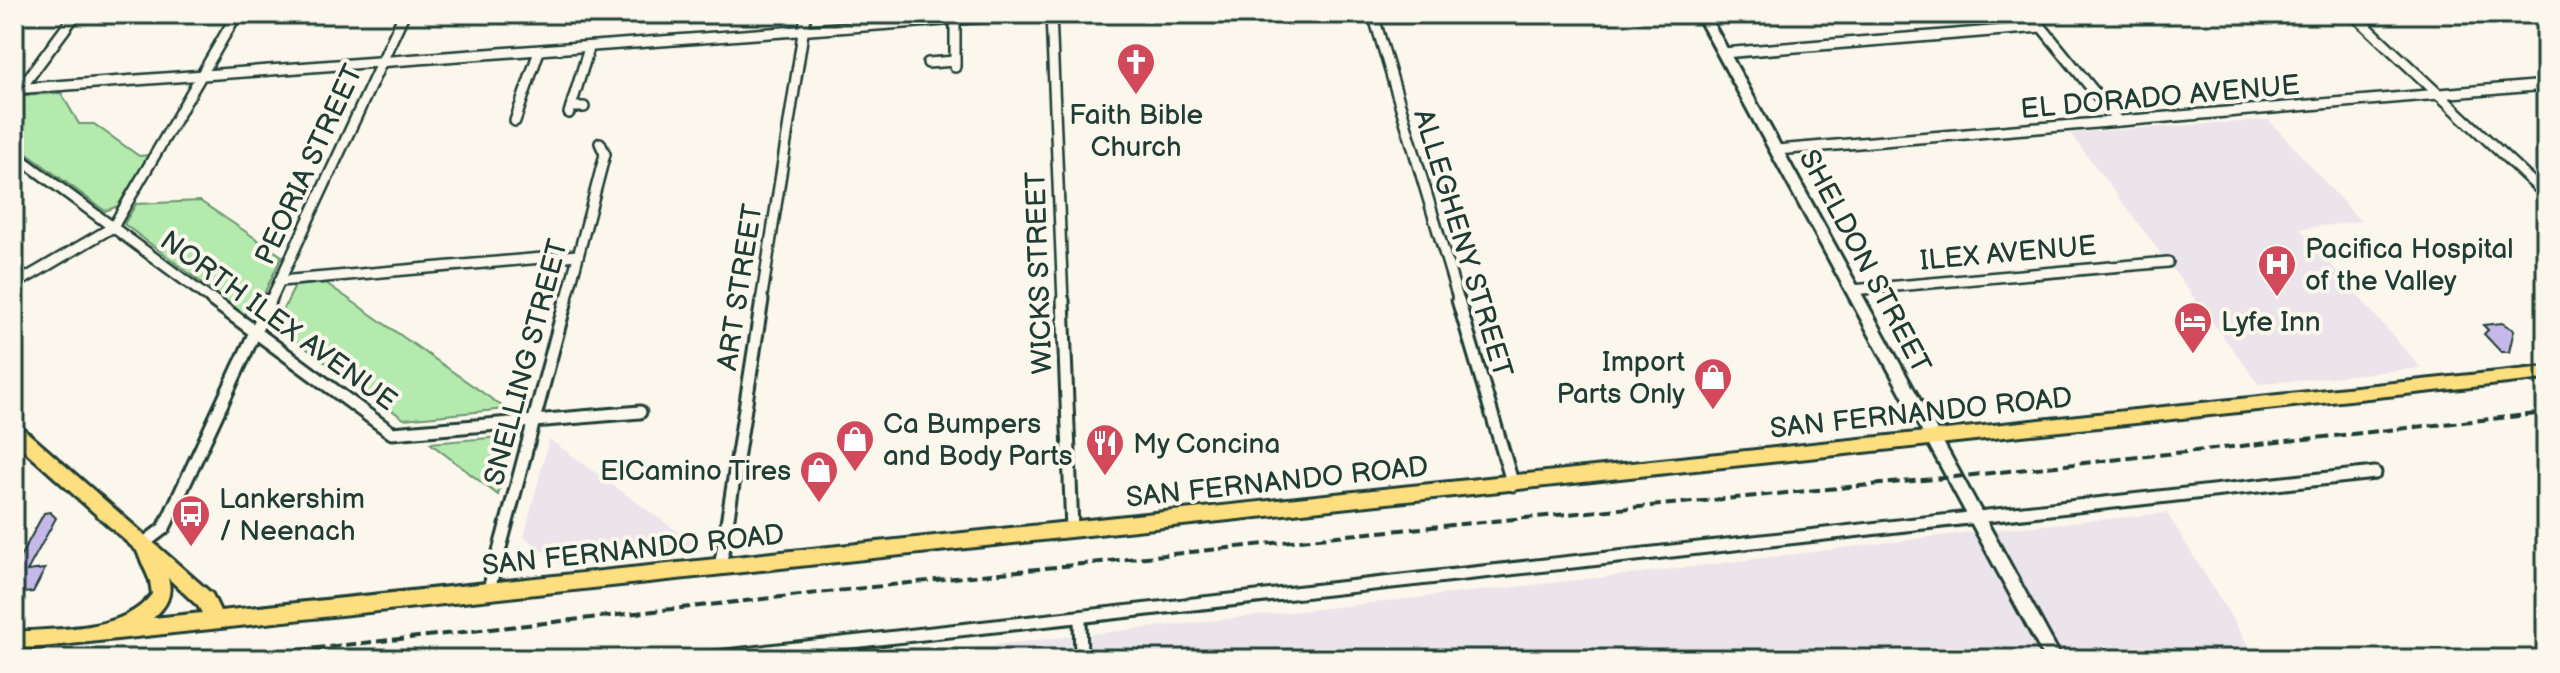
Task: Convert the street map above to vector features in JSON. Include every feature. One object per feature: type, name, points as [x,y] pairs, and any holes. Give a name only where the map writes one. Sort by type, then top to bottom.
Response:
[{"type":"main road","name":"SHELDON STREET","points":[[1702,14],[2054,659]]},
{"type":"main road","name":"SAN FERNANDO ROAD","points":[[14,641],[1513,485],[2546,373]]},
{"type":"main road","points":[[14,431],[205,600],[214,619]]},
{"type":"main road","points":[[108,632],[144,613],[160,596],[162,588],[143,544]]},
{"type":"street","points":[[18,89],[76,14]]},
{"type":"street","points":[[14,285],[113,227],[237,14]]},
{"type":"street","name":"PEORIA STREET","points":[[143,544],[164,528],[404,14]]},
{"type":"street","name":"ART STREET","points":[[720,568],[806,14]]},
{"type":"street","points":[[18,89],[1026,14]]},
{"type":"street","name":"WICKS STREET","points":[[1051,14],[1072,530]]},
{"type":"street","name":"ALLEGHENY STREET","points":[[1373,14],[1513,485]]},
{"type":"street","points":[[2031,14],[2118,121]]},
{"type":"street","points":[[2353,14],[2546,195]]},
{"type":"street","points":[[928,63],[955,64],[955,20]]},
{"type":"street","points":[[1723,53],[2041,27]]},
{"type":"street","points":[[584,107],[570,110],[589,48]]},
{"type":"street","points":[[515,121],[539,51]]},
{"type":"street","name":"EL DORADO AVENUE","points":[[1777,150],[2546,85]]},
{"type":"street","name":"SNELLING STREET","points":[[488,593],[605,154],[600,143]]},
{"type":"street","name":"NORTH ILEX AVENUE","points":[[14,154],[392,433],[640,412]]},
{"type":"street","points":[[280,281],[577,255]]},
{"type":"street","name":"ILEX AVENUE","points":[[1852,290],[2168,262]]},
{"type":"street","points":[[698,659],[2375,473]]},
{"type":"street","points":[[1080,619],[1081,659]]},
{"type":"shaded area","name":"Pacifica Hospital of the Valley","points":[[2269,120],[2360,221],[2300,229],[2421,368],[2259,384],[2070,133]]},
{"type":"shaded area","points":[[549,439],[703,550],[560,564],[524,537]]},
{"type":"shaded area","points":[[2167,513],[2257,659],[867,659],[1650,572],[1972,532]]},
{"type":"green space","points":[[61,93],[79,124],[94,124],[139,156],[149,155],[118,206],[105,211],[14,144],[14,96]]},
{"type":"green space","points":[[200,201],[282,256],[257,309],[243,314],[124,224],[136,204]]},
{"type":"green space","points":[[326,283],[506,409],[404,419],[275,326],[295,286]]},
{"type":"green space","points":[[513,436],[498,495],[430,443]]},
{"type":"building","points":[[2502,323],[2514,330],[2509,352],[2501,352],[2484,334],[2488,330],[2483,325]]},
{"type":"building","points":[[50,512],[56,518],[27,571],[45,569],[33,592],[14,594],[14,568],[44,513]]},
{"type":"railway","points":[[218,659],[1337,536],[1954,477],[2546,413]]},
{"type":"place","name":"Faith Bible Church","points":[[1136,96]]},
{"type":"place","name":"Pacifica Hospital of the Valley","points":[[2277,298]]},
{"type":"place","name":"Lyfe Inn","points":[[2193,355]]},
{"type":"place","name":"Import Parts Only","points":[[1713,411]]},
{"type":"place","name":"Ca Bumpers and Body Parts","points":[[855,473]]},
{"type":"place","name":"My Concina","points":[[1105,477]]},
{"type":"place","name":"ElCamino Tires","points":[[819,504]]},
{"type":"place","name":"Lankershim / Neenach","points":[[191,548]]}]
